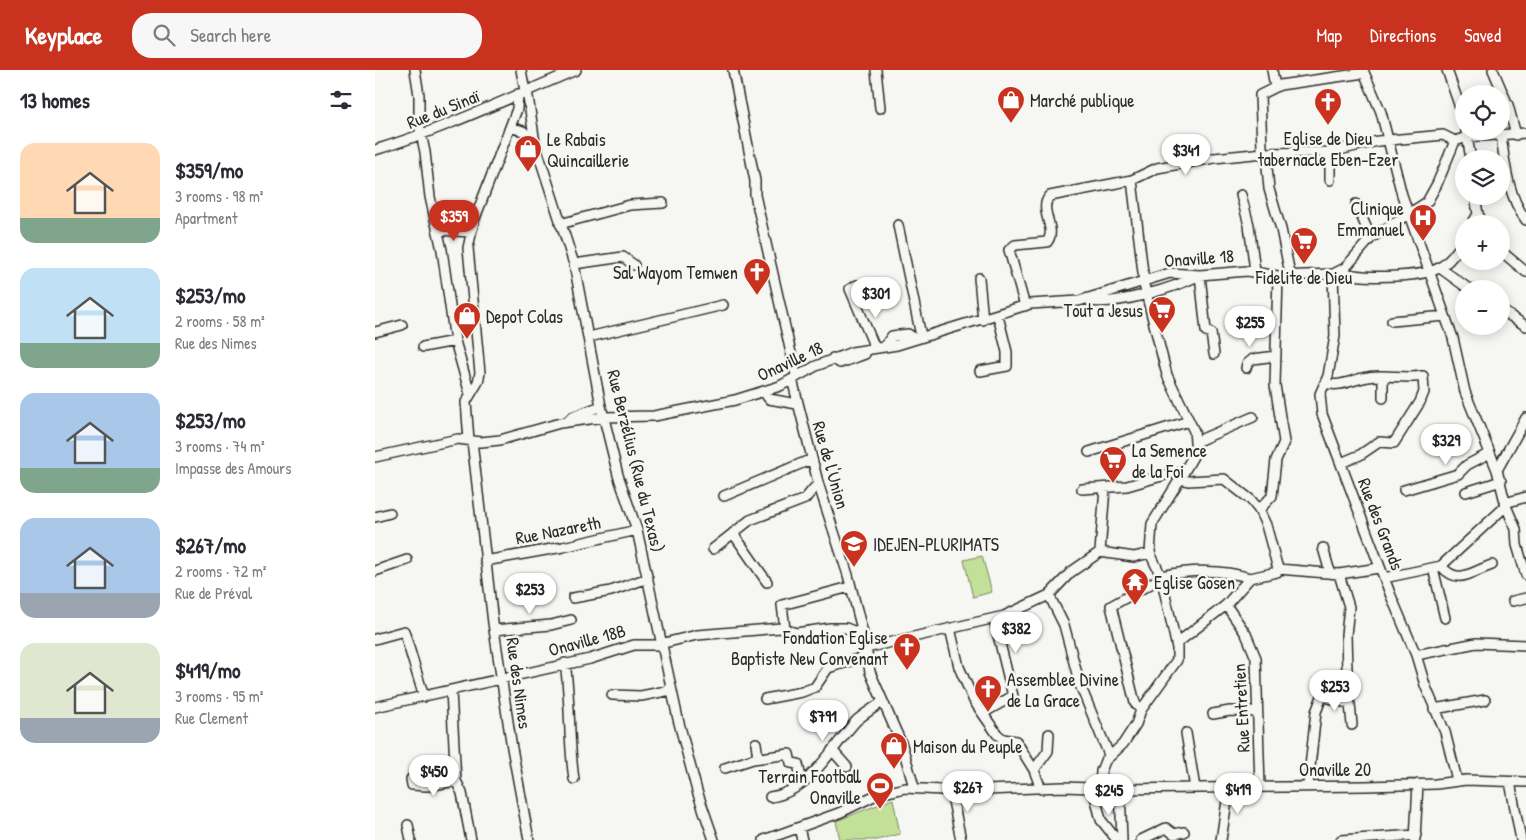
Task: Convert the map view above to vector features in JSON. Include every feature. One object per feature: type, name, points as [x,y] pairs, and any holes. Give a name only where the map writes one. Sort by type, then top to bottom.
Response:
[{"type":"street","points":[[415,70],[419,95],[421,135],[425,152],[430,197],[438,230],[455,341],[470,394]]},
{"type":"street","name":"Rue Berzélius (Rue du Texas)","points":[[521,70],[535,143],[574,264],[601,406],[618,475],[637,530],[660,631],[671,690],[697,791],[714,840]]},
{"type":"street","name":"Rue du Sinaï","points":[[375,150],[421,135],[576,70]]},
{"type":"street","name":"Rue de l'Union","points":[[733,70],[755,181],[755,195],[794,377],[797,404],[819,486],[837,539],[862,631],[870,672],[901,745],[914,787]]},
{"type":"street","points":[[876,70],[881,108]]},
{"type":"street","points":[[1272,70],[1275,87]]},
{"type":"street","points":[[1447,70],[1455,93]]},
{"type":"street","points":[[1493,70],[1508,105],[1516,135]]},
{"type":"street","points":[[1290,274],[1281,229],[1269,189],[1268,165],[1260,129],[1261,95],[1275,87],[1364,71],[1381,112],[1387,140],[1409,214],[1453,338],[1465,392],[1501,481],[1506,505],[1521,528],[1517,545],[1526,575]]},
{"type":"street","points":[[470,394],[478,382],[480,372],[468,254],[471,232],[524,92]]},
{"type":"street","points":[[510,127],[523,131],[535,143]]},
{"type":"street","points":[[1510,135],[1526,133]]},
{"type":"street","points":[[1025,306],[1009,250],[1015,245],[1047,242],[1049,240],[1051,234],[1046,211],[1047,199],[1060,194],[1102,188],[1132,180],[1146,171],[1214,158],[1264,153],[1330,152],[1387,140],[1443,136],[1455,141],[1431,198],[1423,206],[1371,238],[1337,273]]},
{"type":"street","points":[[1502,140],[1509,182],[1516,202],[1526,220]]},
{"type":"street","points":[[1330,152],[1330,180]]},
{"type":"street","points":[[1117,840],[1101,820],[1097,788],[1101,770],[1109,755],[1123,744],[1136,724],[1141,710],[1177,660],[1178,654],[1161,577],[1150,553],[1152,524],[1195,456],[1195,442],[1189,421],[1167,375],[1145,293],[1132,180]]},
{"type":"street","points":[[1241,194],[1249,225],[1255,271]]},
{"type":"street","points":[[560,224],[630,205],[663,202]]},
{"type":"street","points":[[1356,204],[1371,238]]},
{"type":"street","points":[[1476,205],[1478,214]]},
{"type":"street","points":[[899,224],[917,337]]},
{"type":"street","points":[[438,230],[471,232]]},
{"type":"street","points":[[1455,250],[1440,268],[1457,280]]},
{"type":"street","points":[[574,264],[623,256],[635,265]]},
{"type":"street","points":[[1510,259],[1526,272]]},
{"type":"street","name":"Onaville 18","points":[[375,457],[446,441],[500,440],[567,422],[604,417],[629,418],[667,414],[764,392],[833,358],[897,345],[917,337],[998,316],[1025,306],[1069,303],[1170,273],[1200,275],[1255,271],[1278,276],[1337,273],[1378,276],[1430,271],[1440,268]]},
{"type":"street","name":"Rue des Grands","points":[[1337,273],[1335,336],[1326,383],[1320,394],[1320,406],[1379,568],[1416,655],[1434,709],[1445,732],[1457,780]]},
{"type":"street","points":[[1088,298],[1098,302],[1118,301],[1177,285],[1200,275],[1206,331],[1211,333],[1214,354]]},
{"type":"street","points":[[1259,510],[1272,496],[1277,460],[1284,442],[1275,385],[1278,276]]},
{"type":"street","points":[[979,278],[983,320]]},
{"type":"street","points":[[857,285],[850,289],[879,348]]},
{"type":"street","points":[[589,337],[723,305]]},
{"type":"street","points":[[980,371],[1007,366],[1007,352],[998,316]]},
{"type":"street","points":[[1392,321],[1445,316]]},
{"type":"street","points":[[1510,316],[1526,326]]},
{"type":"street","points":[[375,332],[402,325]]},
{"type":"street","points":[[423,347],[455,341]]},
{"type":"street","points":[[833,358],[840,363],[865,354]]},
{"type":"street","points":[[1246,368],[1247,364],[1253,360],[1276,356]]},
{"type":"street","points":[[1326,383],[1334,386],[1370,376],[1383,378],[1423,376],[1424,392],[1420,402],[1393,443],[1379,442],[1341,463]]},
{"type":"street","points":[[1383,378],[1383,398]]},
{"type":"street","points":[[764,392],[769,399],[797,404]]},
{"type":"street","name":"Rue des Nimes","points":[[470,394],[465,406],[494,630],[529,840]]},
{"type":"street","points":[[567,422],[572,417],[601,406]]},
{"type":"street","points":[[1195,442],[1253,417]]},
{"type":"street","points":[[1497,470],[1526,418]]},
{"type":"street","points":[[1089,452],[1189,421]]},
{"type":"street","points":[[1404,490],[1458,474],[1467,465],[1490,453]]},
{"type":"street","points":[[724,496],[812,459]]},
{"type":"street","points":[[1082,489],[1127,486],[1172,473],[1188,481],[1224,479],[1251,500],[1259,510],[1266,525],[1278,569]]},
{"type":"street","points":[[1466,492],[1501,481]]},
{"type":"street","points":[[713,549],[733,533],[760,516],[805,499],[814,488],[819,486]]},
{"type":"street","points":[[1100,552],[1099,541],[1105,488]]},
{"type":"street","points":[[1384,578],[1437,567],[1506,505],[1526,497]]},
{"type":"street","points":[[375,517],[390,513]]},
{"type":"street","name":"Rue Nazareth","points":[[485,561],[563,547],[637,530]]},
{"type":"street","points":[[733,533],[749,559],[767,582]]},
{"type":"street","points":[[1308,785],[1316,712],[1328,681],[1339,680],[1347,670],[1347,600],[1323,548]]},
{"type":"street","points":[[765,700],[802,692],[815,687],[828,668],[867,652],[950,628],[994,619],[1049,595],[1071,572],[1100,552],[1134,557],[1150,553]]},
{"type":"street","points":[[375,571],[407,560]]},
{"type":"street","points":[[1437,567],[1449,575],[1464,576],[1492,565]]},
{"type":"street","points":[[1437,567],[1445,618]]},
{"type":"street","points":[[1141,710],[1135,703],[1111,606],[1161,577],[1175,573],[1220,572],[1250,578],[1277,572],[1278,569],[1334,573],[1379,568]]},
{"type":"street","points":[[573,598],[611,591],[648,578]]},
{"type":"street","points":[[1176,644],[1226,605],[1250,578]]},
{"type":"street","points":[[785,628],[782,605],[850,587]]},
{"type":"street","points":[[1049,595],[1064,625],[1080,684],[1109,755]]},
{"type":"street","points":[[1513,600],[1526,598]]},
{"type":"street","name":"Rue Entretien","points":[[1226,605],[1246,634],[1256,658],[1258,671],[1256,712],[1260,744],[1260,787]]},
{"type":"street","points":[[983,713],[1013,696],[994,619]]},
{"type":"street","points":[[494,630],[551,625],[571,620]]},
{"type":"street","name":"Onaville 18B","points":[[375,707],[503,679],[565,663],[590,659],[634,645],[661,644],[697,635],[785,628],[791,632],[801,634],[830,628],[845,628],[856,632],[862,631]]},
{"type":"street","points":[[950,628],[959,667],[974,701],[997,734],[1003,739],[1016,742],[1035,770],[1041,789]]},
{"type":"street","points":[[375,639],[404,631],[424,697]]},
{"type":"street","points":[[1416,655],[1476,643],[1526,645]]},
{"type":"street","points":[[565,663],[569,696],[569,746],[574,779]]},
{"type":"street","points":[[451,690],[456,781],[462,793],[471,840]]},
{"type":"street","points":[[612,695],[641,696],[671,690]]},
{"type":"street","points":[[1322,696],[1351,704],[1352,724]]},
{"type":"street","points":[[1434,709],[1485,700]]},
{"type":"street","points":[[770,797],[785,794],[812,774],[856,722],[882,702]]},
{"type":"street","points":[[1213,714],[1230,711],[1256,712]]},
{"type":"street","points":[[1186,733],[1195,788]]},
{"type":"street","points":[[1035,770],[1048,751],[1049,734]]},
{"type":"street","points":[[756,742],[758,758]]},
{"type":"street","points":[[832,750],[847,767]]},
{"type":"street","points":[[725,768],[758,758],[789,754],[791,763],[798,764],[802,782]]},
{"type":"street","points":[[411,779],[412,785],[420,786],[456,781]]},
{"type":"street","name":"Onaville 20","points":[[763,840],[839,813],[876,795],[914,787],[951,791],[1418,784],[1457,780],[1526,782]]},
{"type":"street","points":[[1510,782],[1521,840]]},
{"type":"street","points":[[1341,840],[1415,837],[1418,784]]},
{"type":"street","points":[[1221,840],[1229,788]]},
{"type":"street","points":[[1119,789],[1121,840]]},
{"type":"street","points":[[951,791],[961,840]]},
{"type":"street","points":[[408,825],[411,840]]},
{"type":"street","points":[[799,828],[802,840]]},
{"type":"street","points":[[1141,840],[1166,828],[1174,834],[1184,832]]},
{"type":"green space","points":[[982,556],[992,592],[973,597],[964,560]]},
{"type":"green space","name":"Terrain Football Onaville","points":[[893,799],[900,834],[877,840],[840,840],[836,821]]},
{"type":"place","name":"Marché publique","points":[[1011,124]]},
{"type":"place","name":"Eglise de Dieu tabernacle Eben-Ezer","points":[[1328,126]]},
{"type":"place","name":"Le Rabais Quincaillerie","points":[[528,173]]},
{"type":"place","name":"Clinique Emmanuel","points":[[1423,242]]},
{"type":"place","name":"Fidelite de Dieu","points":[[1304,265]]},
{"type":"place","name":"Sal Wayom Temwen","points":[[757,296]]},
{"type":"place","name":"Tout a Jesus","points":[[1162,334]]},
{"type":"place","name":"Depot Colas","points":[[467,340]]},
{"type":"place","name":"La Semence de la Foi","points":[[1113,484]]},
{"type":"place","name":"IDEJEN-PLURIMATS","points":[[854,568]]},
{"type":"place","name":"Eglise Gosen","points":[[1135,606]]},
{"type":"place","name":"Fondation Eglise Baptiste New Convenant","points":[[907,671]]},
{"type":"place","name":"Assemblee Divine de La Grace","points":[[988,713]]},
{"type":"place","name":"Maison du Peuple","points":[[894,770]]},
{"type":"place","name":"Terrain Football Onaville","points":[[880,810]]}]
